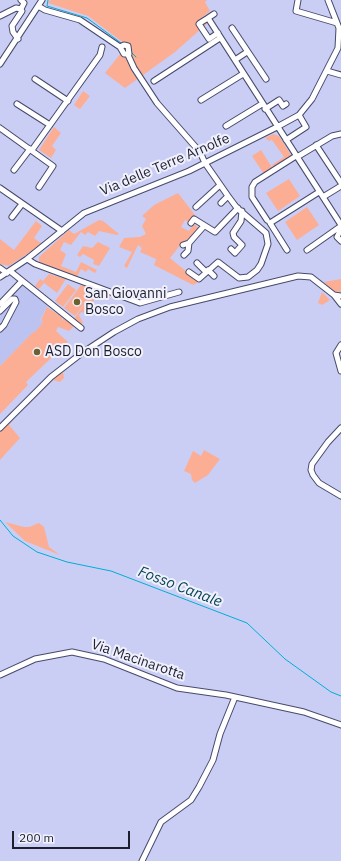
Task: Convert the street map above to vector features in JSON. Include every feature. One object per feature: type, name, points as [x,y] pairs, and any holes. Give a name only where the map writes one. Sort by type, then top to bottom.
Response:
[{"type":"street","points":[[18,39],[13,32],[12,26],[22,11],[21,9],[24,3],[21,0]]},
{"type":"street","points":[[0,64],[18,39],[42,0]]},
{"type":"street","points":[[298,0],[296,11],[339,26]]},
{"type":"street","points":[[328,0],[339,26],[341,36]]},
{"type":"street","points":[[38,6],[45,10],[80,20],[120,47],[124,54],[128,55],[134,68],[157,103],[200,152],[205,163],[228,196],[239,209],[266,233],[268,244],[260,264],[257,270],[248,277],[239,278],[218,262],[199,279],[188,272]]},
{"type":"street","points":[[0,16],[16,8],[21,9]]},
{"type":"street","points":[[214,14],[199,24],[209,39],[219,35]]},
{"type":"street","points":[[208,18],[277,128],[341,225],[307,250]]},
{"type":"street","points":[[232,28],[266,79]]},
{"type":"street","points":[[154,81],[219,35]]},
{"type":"street","name":"Via delle Terre Arnolfe","points":[[0,277],[27,259],[84,213],[183,174],[277,128],[299,115],[309,104],[327,71],[338,48],[341,36]]},
{"type":"street","points":[[120,47],[124,45],[128,46],[130,50],[128,55]]},
{"type":"street","points":[[14,170],[68,101],[100,56],[102,47]]},
{"type":"street","points":[[235,60],[247,52]]},
{"type":"street","points":[[327,71],[341,75]]},
{"type":"street","points":[[201,100],[243,74]]},
{"type":"street","points":[[35,79],[68,101]]},
{"type":"street","points":[[265,109],[279,100],[283,106],[286,104]]},
{"type":"street","points":[[18,104],[50,125]]},
{"type":"street","points":[[226,126],[262,104]]},
{"type":"street","points":[[286,140],[306,128],[299,115]]},
{"type":"street","points":[[0,128],[53,166],[39,187]]},
{"type":"street","points":[[267,220],[252,197],[252,187],[255,182],[296,156],[332,136],[341,134]]},
{"type":"street","points":[[316,145],[341,183]]},
{"type":"street","points":[[196,207],[220,185]]},
{"type":"street","points":[[323,197],[341,186]]},
{"type":"street","points":[[0,188],[62,231]]},
{"type":"street","points":[[287,250],[270,223],[319,192]]},
{"type":"street","points":[[221,203],[228,196]]},
{"type":"street","points":[[12,217],[22,204]]},
{"type":"street","points":[[191,223],[194,219],[215,232],[239,209]]},
{"type":"street","points":[[217,227],[239,209]]},
{"type":"street","points":[[231,249],[236,253],[242,245],[234,237],[233,233],[241,221],[239,209]]},
{"type":"street","points":[[182,245],[189,243],[204,226]]},
{"type":"street","points":[[341,230],[337,237],[341,241]]},
{"type":"street","points":[[184,255],[188,251],[189,243]]},
{"type":"street","points":[[27,259],[34,264],[140,302],[179,292]]},
{"type":"street","points":[[197,263],[214,276]]},
{"type":"street","points":[[0,268],[22,281],[81,328]]},
{"type":"street","points":[[0,428],[51,377],[95,344],[138,319],[170,307],[298,276],[305,276],[317,280],[334,295],[341,304]]},
{"type":"street","points":[[0,304],[22,281]]},
{"type":"street","points":[[334,295],[341,296]]},
{"type":"street","points":[[0,311],[12,299],[15,299],[16,302],[4,325],[0,329]]},
{"type":"street","points":[[341,345],[336,354],[341,371]]},
{"type":"street","points":[[341,428],[312,464],[313,475],[320,483],[341,496]]},
{"type":"street","name":"Via Macinarotta","points":[[0,675],[35,659],[72,652],[104,658],[177,688],[235,697],[304,712],[341,725]]},
{"type":"street","points":[[142,861],[161,822],[191,800],[200,787],[213,760],[220,734],[235,697]]},
{"type":"shaded area","points":[[50,0],[207,0],[205,2],[210,11],[198,21],[210,21],[175,52],[125,88],[105,73],[121,53],[126,57],[130,56],[131,46],[121,41],[88,16],[48,3]]},
{"type":"shaded area","points":[[83,91],[90,96],[80,109],[74,105]]},
{"type":"shaded area","points":[[54,127],[61,133],[52,146],[56,150],[51,158],[39,150]]},
{"type":"shaded area","points":[[273,134],[279,136],[291,155],[274,168],[272,165],[284,157],[272,140],[269,141],[265,138]]},
{"type":"shaded area","points":[[261,150],[273,169],[264,174],[252,156]]},
{"type":"shaded area","points":[[289,179],[300,196],[278,211],[266,193]]},
{"type":"shaded area","points":[[178,193],[195,215],[188,222],[185,220],[181,227],[189,231],[194,224],[199,228],[187,242],[182,243],[170,258],[199,282],[193,285],[154,265],[156,259],[140,252],[142,248],[138,245],[127,268],[124,266],[132,252],[119,247],[124,238],[140,237],[146,234],[142,226],[146,219],[142,216],[154,205]]},
{"type":"shaded area","points":[[307,207],[319,225],[297,240],[285,222]]},
{"type":"shaded area","points":[[99,220],[103,221],[119,234],[117,235],[99,231],[95,236],[88,232],[85,235],[81,232],[71,245],[64,242],[60,250],[66,254],[61,266],[76,272],[81,262],[97,270],[95,273],[88,269],[86,272],[81,269],[77,277],[39,263],[39,257],[69,230],[74,234]]},
{"type":"shaded area","points":[[36,221],[42,226],[34,238],[42,244],[9,266],[0,264],[0,239],[14,250]]},
{"type":"shaded area","points":[[98,242],[110,248],[99,266],[93,264],[94,260],[83,254],[80,257],[77,255],[83,246],[92,248]]},
{"type":"shaded area","points":[[49,274],[66,279],[57,293],[44,283],[39,289],[35,286],[40,279],[43,281]]},
{"type":"shaded area","points":[[341,279],[341,292],[333,291],[324,282]]},
{"type":"shaded area","points":[[24,284],[48,304],[40,320],[43,322],[35,333],[33,332],[0,366],[0,308]]},
{"type":"shaded area","points":[[68,284],[76,290],[63,307],[55,301]]},
{"type":"shaded area","points":[[81,285],[111,295],[109,299],[98,296],[83,313],[81,312],[79,315],[83,323],[81,324],[74,319],[91,295],[75,316],[64,308]]},
{"type":"shaded area","points":[[322,292],[330,300],[322,305],[318,303]]},
{"type":"shaded area","points":[[47,307],[62,317],[62,321],[64,317],[75,325],[69,331],[58,327],[56,331],[68,342],[26,382],[28,385],[0,414],[0,366],[33,332],[35,332],[43,322],[41,320]]},
{"type":"shaded area","points":[[63,372],[64,378],[60,382],[53,380],[25,408],[26,405],[52,379]]},
{"type":"shaded area","points":[[12,419],[13,420],[9,425],[20,438],[0,460],[0,432]]},
{"type":"shaded area","points":[[204,450],[220,459],[208,475],[195,483],[192,480],[191,474],[184,471],[193,451],[201,456]]},
{"type":"shaded area","points":[[5,522],[24,527],[29,527],[39,523],[44,527],[49,547],[60,555],[25,541]]},
{"type":"waterway","points":[[48,0],[47,6],[87,18],[121,43]]},
{"type":"waterway","points":[[132,53],[136,57]]},
{"type":"waterway","name":"Fosso Canale","points":[[0,520],[13,536],[37,552],[67,562],[111,571],[247,623],[285,659],[331,692],[341,696]]},
{"type":"place","name":"San Giovanni Bosco","points":[[77,302]]},
{"type":"place","name":"ASD Don Bosco","points":[[37,352]]}]
